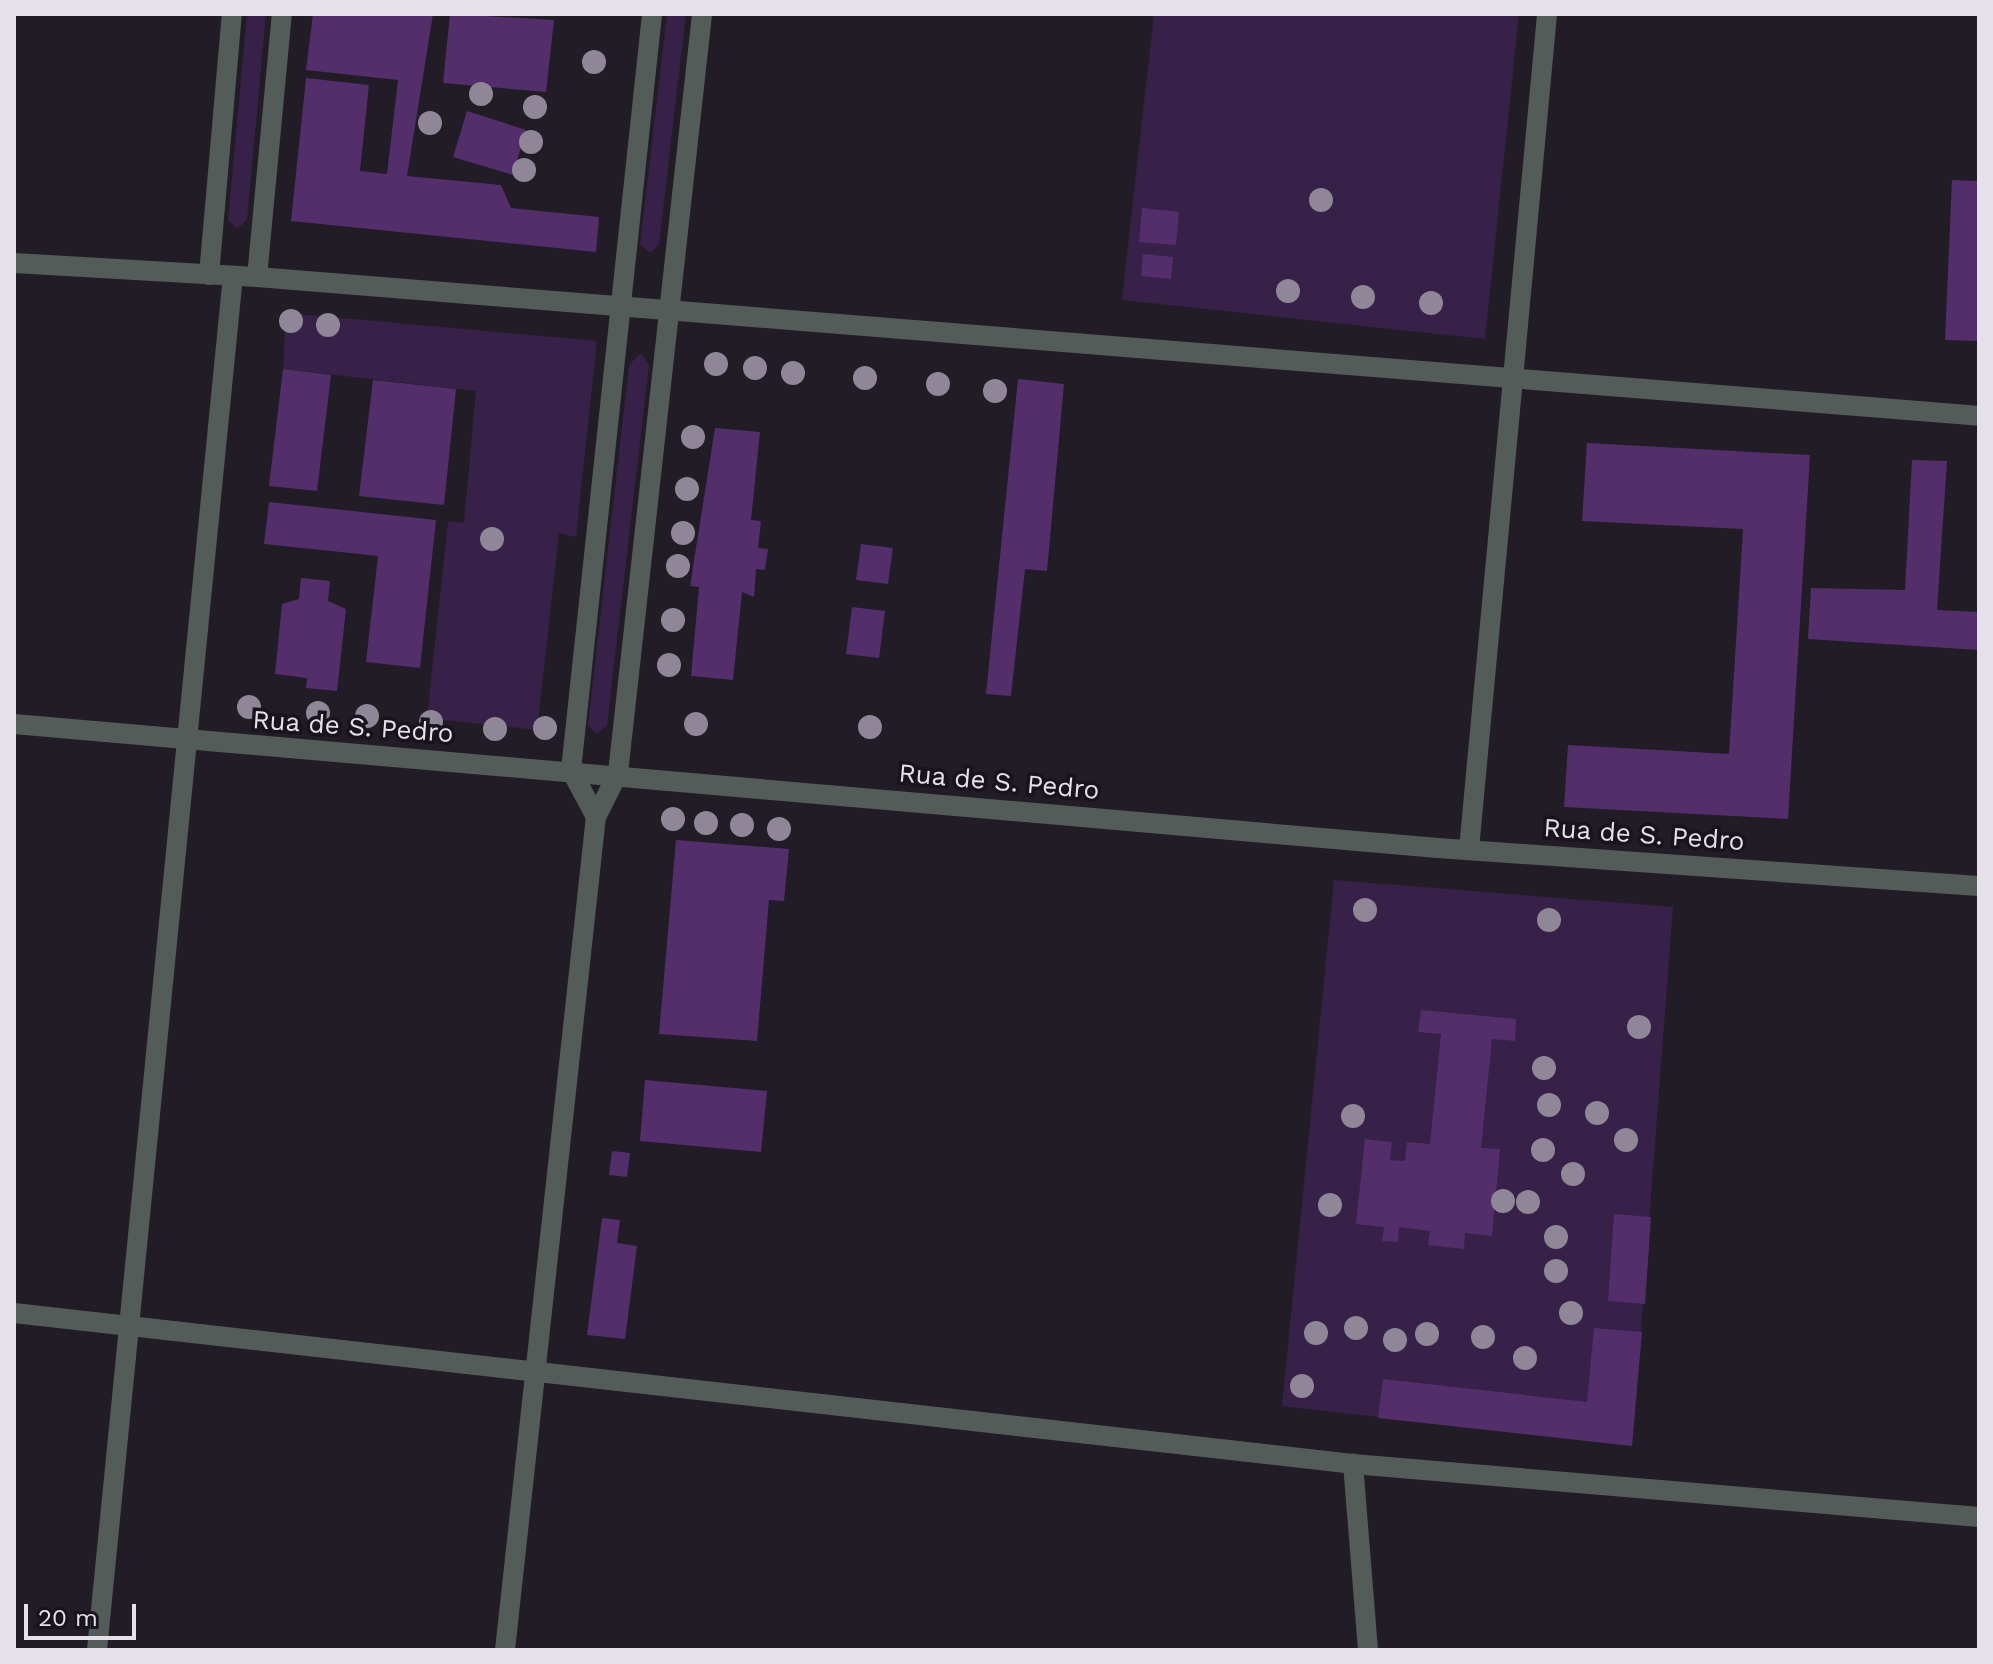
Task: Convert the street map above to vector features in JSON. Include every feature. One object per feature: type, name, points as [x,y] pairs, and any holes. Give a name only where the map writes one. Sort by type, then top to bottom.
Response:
[{"type":"street","points":[[209,275],[232,14]]},
{"type":"street","points":[[257,277],[282,14]]},
{"type":"street","points":[[596,817],[571,770],[652,14]]},
{"type":"street","points":[[505,1650],[531,1376],[596,817],[618,773],[702,14]]},
{"type":"street","points":[[1469,849],[1509,378],[1547,14]]},
{"type":"street","points":[[14,263],[257,277],[618,309],[1979,416]]},
{"type":"street","points":[[97,1650],[233,276]]},
{"type":"street","name":"Rua de S. Pedro","points":[[14,724],[618,773],[1469,849],[1979,886]]},
{"type":"street","points":[[14,1313],[531,1376],[1353,1464],[1979,1517]]},
{"type":"street","points":[[1353,1464],[1368,1650]]},
{"type":"shaded area","points":[[247,14],[266,14],[247,220],[237,229],[228,220]]},
{"type":"shaded area","points":[[667,14],[686,14],[659,244],[650,253],[640,244]]},
{"type":"shaded area","points":[[1154,14],[1519,14],[1485,339],[1122,300]]},
{"type":"shaded area","points":[[286,313],[597,341],[576,537],[559,533],[537,730],[427,718],[448,521],[464,523],[476,391],[283,369]]},
{"type":"shaded area","points":[[641,353],[649,365],[607,725],[597,734],[588,725],[629,365]]},
{"type":"shaded area","points":[[1334,880],[1673,907],[1632,1446],[1282,1406]]},
{"type":"building","points":[[313,14],[433,14],[407,176],[501,185],[511,208],[599,217],[596,252],[291,221],[306,78],[369,85],[360,171],[387,174],[398,80],[306,70]]},
{"type":"building","points":[[450,14],[554,20],[546,92],[443,83]]},
{"type":"building","points":[[467,111],[526,130],[513,175],[453,157]]},
{"type":"building","points":[[1952,180],[1979,181],[1979,341],[1945,340]]},
{"type":"building","points":[[1142,208],[1179,212],[1176,245],[1139,242]]},
{"type":"building","points":[[1143,254],[1173,257],[1171,279],[1141,276]]},
{"type":"building","points":[[283,369],[331,375],[317,491],[269,486]]},
{"type":"building","points":[[1018,379],[1064,384],[1047,571],[1025,569],[1011,696],[986,694]]},
{"type":"building","points":[[373,380],[456,389],[444,505],[359,496]]},
{"type":"building","points":[[715,428],[760,432],[751,520],[761,521],[758,548],[768,549],[765,570],[756,569],[754,597],[742,592],[733,680],[691,676],[699,587],[690,586]]},
{"type":"building","points":[[1587,443],[1810,455],[1788,819],[1564,807],[1568,745],[1729,754],[1743,529],[1582,521]]},
{"type":"building","points":[[1912,460],[1947,461],[1937,610],[1979,612],[1979,650],[1808,639],[1811,588],[1905,590]]},
{"type":"building","points":[[269,502],[436,520],[420,668],[366,662],[378,556],[264,544]]},
{"type":"building","points":[[861,544],[893,548],[888,584],[856,580]]},
{"type":"building","points":[[301,578],[330,581],[328,601],[346,609],[337,691],[306,688],[307,678],[275,674],[282,604],[299,599]]},
{"type":"building","points":[[852,607],[885,611],[879,658],[846,654]]},
{"type":"building","points":[[676,840],[789,849],[784,901],[769,900],[757,1041],[659,1034]]},
{"type":"building","points":[[1421,1010],[1516,1019],[1515,1041],[1492,1039],[1481,1148],[1500,1149],[1492,1236],[1465,1233],[1464,1249],[1428,1245],[1430,1231],[1399,1227],[1398,1242],[1382,1241],[1384,1227],[1356,1224],[1365,1139],[1392,1142],[1390,1160],[1405,1161],[1407,1142],[1430,1144],[1441,1034],[1418,1032]]},
{"type":"building","points":[[645,1080],[767,1091],[761,1152],[640,1141]]},
{"type":"building","points":[[612,1151],[630,1153],[627,1177],[609,1175]]},
{"type":"building","points":[[1614,1214],[1651,1217],[1645,1304],[1608,1301]]},
{"type":"building","points":[[602,1218],[620,1220],[617,1243],[637,1246],[625,1339],[587,1335]]},
{"type":"building","points":[[1594,1328],[1642,1332],[1632,1446],[1378,1418],[1383,1379],[1587,1402]]}]
